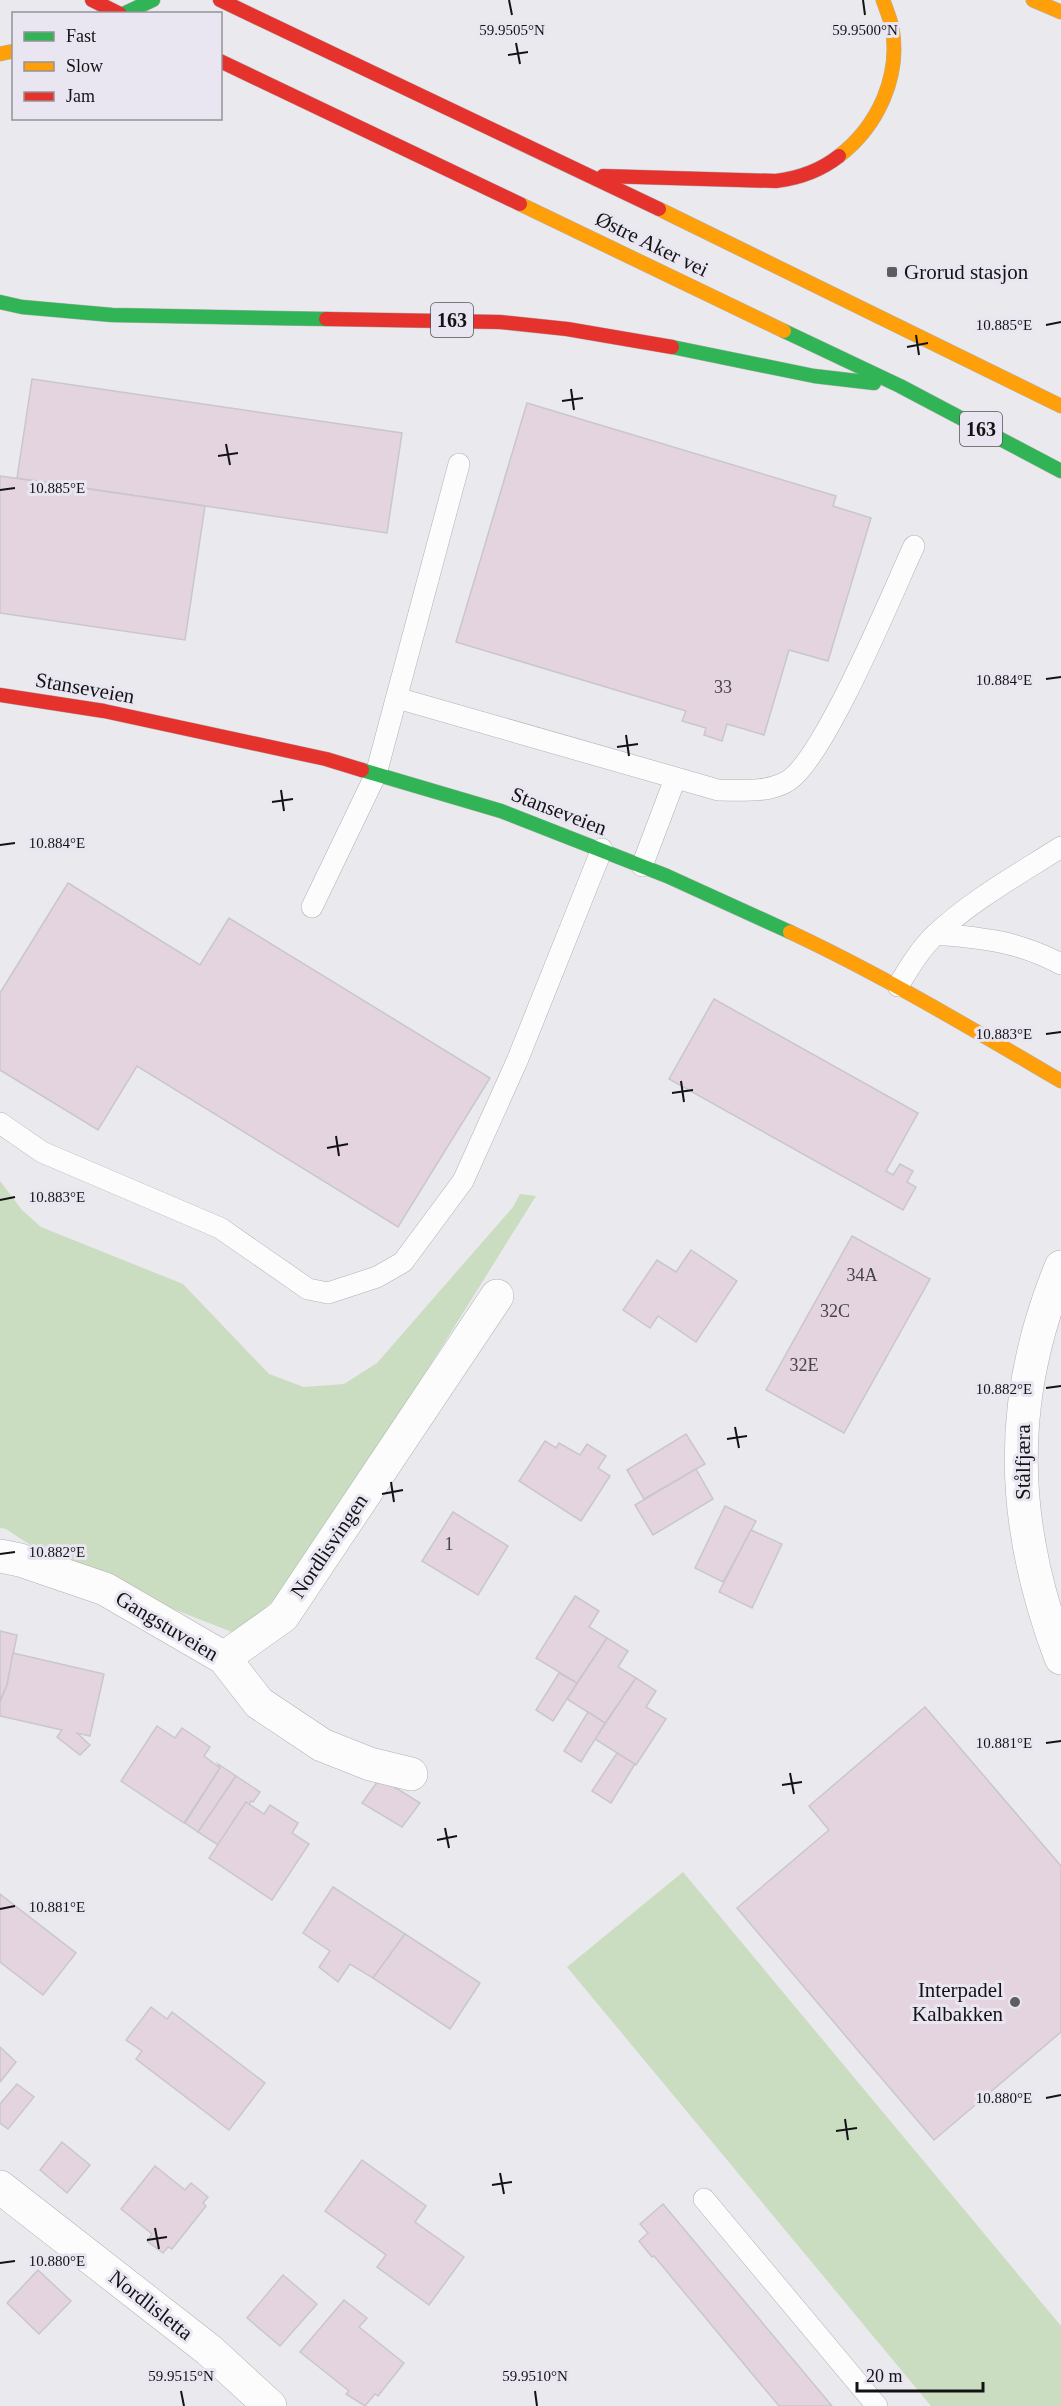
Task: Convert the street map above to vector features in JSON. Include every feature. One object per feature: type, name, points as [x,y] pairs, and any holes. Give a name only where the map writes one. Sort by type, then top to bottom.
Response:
[{"type":"main road","points":[[92,0],[118,12]]},
{"type":"main road","points":[[126,12],[153,0]]},
{"type":"main road","name":"Østre Aker vei","points":[[220,0],[590,175],[1061,406]]},
{"type":"main road","points":[[590,175],[776,181],[802,177],[828,164],[850,149],[871,126],[894,71],[894,39],[883,0]]},
{"type":"main road","points":[[1033,0],[1061,12]]},
{"type":"main road","name":"Østre Aker vei","points":[[222,62],[900,386],[1061,471]]},
{"type":"main road","name":"163","points":[[0,302],[22,307],[112,315],[500,322],[567,329],[653,343],[814,376],[900,386]]},
{"type":"main road","name":"Stanseveien","points":[[0,695],[104,711],[326,759],[501,811],[642,866],[837,954],[898,986],[1061,1081]]},
{"type":"street","name":"Stålfjæra","points":[[1061,1267],[1035,1343],[1025,1386],[1020,1479],[1024,1521],[1033,1571],[1048,1624],[1061,1658]]},
{"type":"street","name":"Nordlisvingen","points":[[224,1658],[283,1616],[497,1296]]},
{"type":"street","name":"Gangstuveien","points":[[0,1556],[20,1560],[105,1589],[224,1658],[259,1703],[322,1745],[370,1764],[411,1774]]},
{"type":"street","name":"Nordlisletta","points":[[0,2187],[209,2350],[270,2406]]},
{"type":"lane","points":[[312,907],[376,774],[459,464]]},
{"type":"lane","points":[[397,698],[718,790],[769,788],[787,782],[802,769],[842,700],[914,546]]},
{"type":"lane","points":[[642,866],[675,779]]},
{"type":"lane","points":[[898,986],[914,959],[936,934],[977,902],[1061,847]]},
{"type":"lane","points":[[0,1123],[42,1152],[220,1228],[308,1289],[328,1293],[377,1277],[403,1262],[463,1181],[517,1061],[602,849]]},
{"type":"lane","points":[[936,934],[993,939],[1035,951],[1061,964]]},
{"type":"lane","points":[[704,2199],[877,2406]]},
{"type":"green space","points":[[0,1181],[22,1210],[41,1227],[183,1284],[269,1374],[304,1387],[344,1384],[377,1363],[513,1207],[520,1194],[536,1196],[336,1516],[282,1593],[253,1619],[232,1632],[150,1600],[38,1550],[6,1529],[0,1528]]},
{"type":"green space","points":[[683,1872],[1061,2326],[1061,2406],[931,2406],[567,1967]]},
{"type":"building","points":[[32,379],[402,433],[387,533],[17,478]]},
{"type":"building","points":[[527,403],[836,496],[833,506],[871,518],[828,661],[789,650],[764,735],[727,724],[722,741],[704,735],[706,728],[682,721],[686,711],[456,642]]},
{"type":"building","points":[[0,476],[205,506],[185,640],[0,613]]},
{"type":"building","points":[[68,883],[200,965],[229,918],[490,1078],[398,1227],[137,1066],[98,1130],[0,1070],[0,993]]},
{"type":"building","points":[[714,999],[918,1113],[886,1171],[893,1175],[900,1164],[913,1171],[907,1182],[916,1187],[903,1210],[669,1079]]},
{"type":"building","points":[[852,1236],[930,1279],[844,1433],[766,1390]]},
{"type":"building","points":[[691,1250],[737,1281],[696,1342],[658,1316],[650,1328],[623,1310],[657,1260],[676,1272]]},
{"type":"building","points":[[686,1434],[705,1464],[644,1499],[627,1470]]},
{"type":"building","points":[[545,1441],[556,1448],[559,1443],[580,1455],[587,1444],[606,1456],[598,1468],[610,1476],[581,1521],[519,1481]]},
{"type":"building","points":[[696,1469],[713,1499],[653,1535],[635,1505]]},
{"type":"building","points":[[725,1506],[756,1521],[723,1582],[695,1568]]},
{"type":"building","points":[[453,1512],[508,1546],[478,1595],[422,1561]]},
{"type":"building","points":[[751,1530],[782,1544],[752,1608],[719,1592]]},
{"type":"building","points":[[575,1596],[599,1611],[589,1627],[607,1638],[577,1683],[536,1658]]},
{"type":"building","points":[[0,1631],[17,1635],[7,1685],[0,1700]]},
{"type":"building","points":[[607,1638],[628,1651],[618,1667],[636,1678],[605,1723],[567,1699]]},
{"type":"building","points":[[13,1653],[104,1674],[90,1736],[77,1733],[90,1745],[80,1755],[57,1737],[62,1730],[0,1716],[0,1702],[7,1685]]},
{"type":"building","points":[[559,1673],[577,1683],[553,1721],[536,1710]]},
{"type":"building","points":[[636,1678],[656,1691],[646,1707],[666,1719],[636,1765],[595,1739]]},
{"type":"building","points":[[925,1707],[1061,1866],[1061,2032],[934,2140],[737,1908],[829,1830],[809,1806]]},
{"type":"building","points":[[588,1712],[605,1723],[581,1762],[564,1751]]},
{"type":"building","points":[[157,1726],[175,1738],[182,1728],[210,1747],[204,1756],[220,1768],[184,1823],[121,1781]]},
{"type":"building","points":[[617,1753],[635,1764],[611,1803],[592,1791]]},
{"type":"building","points":[[218,1764],[236,1776],[198,1832],[185,1823],[220,1768]]},
{"type":"building","points":[[236,1776],[260,1792],[249,1805],[246,1802],[218,1845],[198,1832]]},
{"type":"building","points":[[380,1778],[420,1803],[402,1827],[362,1803]]},
{"type":"building","points":[[246,1802],[264,1814],[270,1805],[298,1823],[292,1833],[309,1844],[272,1900],[209,1858]]},
{"type":"building","points":[[333,1887],[405,1934],[373,1978],[350,1964],[338,1982],[319,1967],[330,1951],[303,1933]]},
{"type":"building","points":[[0,1894],[76,1953],[43,1995],[0,1962]]},
{"type":"building","points":[[405,1934],[480,1983],[450,2029],[373,1978]]},
{"type":"building","points":[[151,2007],[167,2019],[172,2012],[265,2083],[229,2130],[136,2059],[142,2051],[126,2040]]},
{"type":"building","points":[[0,2047],[16,2062],[0,2082]]},
{"type":"building","points":[[17,2084],[34,2097],[8,2129],[0,2123],[0,2104]]},
{"type":"building","points":[[62,2142],[90,2165],[67,2193],[40,2170]]},
{"type":"building","points":[[362,2160],[426,2206],[415,2222],[464,2257],[429,2305],[377,2267],[386,2255],[325,2211]]},
{"type":"building","points":[[155,2166],[185,2190],[191,2183],[208,2197],[203,2203],[206,2206],[172,2249],[168,2247],[163,2253],[147,2241],[152,2234],[121,2209]]},
{"type":"building","points":[[663,2204],[832,2406],[779,2406],[654,2256],[652,2257],[639,2241],[648,2233],[640,2224]]},
{"type":"building","points":[[38,2270],[71,2301],[39,2334],[7,2303]]},
{"type":"building","points":[[283,2275],[317,2304],[280,2346],[247,2318]]},
{"type":"building","points":[[344,2300],[367,2318],[359,2327],[404,2363],[378,2396],[375,2394],[365,2406],[346,2394],[349,2391],[300,2352]]},
{"type":"traffic: fast","points":[[127,12],[153,0]]},
{"type":"traffic: fast","points":[[0,302],[22,307],[112,315],[326,319]]},
{"type":"traffic: fast","points":[[784,331],[900,386],[1061,471]]},
{"type":"traffic: fast","points":[[672,347],[814,376],[874,383]]},
{"type":"traffic: fast","points":[[362,770],[501,811],[667,876],[790,932]]},
{"type":"traffic: slow","points":[[839,156],[865,130],[884,99],[893,64],[894,45],[892,27],[883,0]]},
{"type":"traffic: slow","points":[[1033,0],[1061,12]]},
{"type":"traffic: slow","points":[[0,54],[12,51]]},
{"type":"traffic: slow","points":[[520,204],[784,331]]},
{"type":"traffic: slow","points":[[659,209],[1061,406]]},
{"type":"traffic: slow","points":[[790,932],[894,985],[1061,1081]]},
{"type":"traffic: jam","points":[[92,0],[116,12]]},
{"type":"traffic: jam","points":[[220,0],[659,209]]},
{"type":"traffic: jam","points":[[222,62],[520,204]]},
{"type":"traffic: jam","points":[[603,176],[776,181],[809,173],[839,156]]},
{"type":"traffic: jam","points":[[326,319],[500,322],[567,329],[672,347]]},
{"type":"traffic: jam","points":[[0,695],[104,711],[326,759],[362,770]]},
{"type":"place","name":"Grorud stasjon","points":[[892,272]]},
{"type":"place","name":"Interpadel Kalbakken","points":[[1015,2002]]}]
